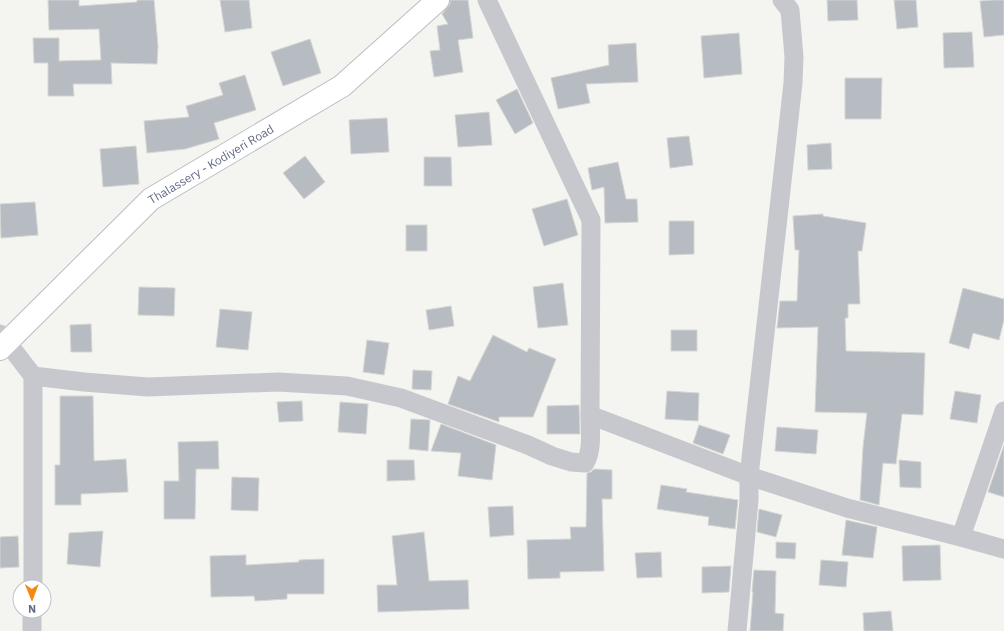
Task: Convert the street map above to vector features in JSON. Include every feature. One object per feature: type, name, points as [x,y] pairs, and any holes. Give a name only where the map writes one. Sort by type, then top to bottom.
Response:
[{"type":"main road","name":"Thalassery - Kodiyeri Road","points":[[2,342],[151,199],[342,86],[438,0]]},
{"type":"street","points":[[2,342],[33,376],[148,387],[278,382],[347,386],[401,398],[528,445],[552,456],[571,462],[585,463],[588,458],[590,446],[591,220],[487,0]]},
{"type":"street","points":[[737,631],[749,500],[749,476],[793,83],[794,57],[790,10],[782,0]]},
{"type":"street","points":[[33,376],[33,579]]},
{"type":"street","points":[[961,537],[1004,411]]},
{"type":"street","points":[[590,415],[749,476],[847,508],[1004,549]]},
{"type":"street","points":[[32,619],[32,631]]},
{"type":"building","points":[[48,0],[79,0],[79,6],[137,2],[137,0],[154,0],[158,46],[157,64],[111,63],[112,84],[73,84],[74,96],[48,96],[48,63],[34,63],[33,38],[59,38],[59,61],[101,60],[99,29],[49,30]]},
{"type":"building","points":[[220,0],[249,0],[252,28],[225,32]]},
{"type":"building","points":[[450,0],[468,0],[473,38],[458,40],[463,72],[434,77],[430,51],[440,50],[437,26],[448,24],[442,14],[450,4]]},
{"type":"building","points":[[827,0],[857,0],[858,20],[828,21]]},
{"type":"building","points":[[894,0],[916,0],[918,27],[897,29]]},
{"type":"building","points":[[1004,0],[1004,35],[984,37],[980,1]]},
{"type":"building","points":[[972,32],[974,67],[944,68],[943,33]]},
{"type":"building","points":[[739,33],[742,74],[704,78],[701,36]]},
{"type":"building","points":[[310,39],[321,73],[283,86],[271,52]]},
{"type":"building","points":[[636,43],[638,82],[586,84],[590,103],[558,109],[551,78],[609,65],[608,45]]},
{"type":"building","points":[[245,75],[256,110],[214,123],[219,139],[185,149],[147,153],[144,121],[189,117],[186,106],[223,95],[219,83]]},
{"type":"building","points":[[845,78],[882,78],[881,119],[845,119]]},
{"type":"building","points":[[517,89],[533,123],[515,134],[496,100]]},
{"type":"building","points":[[489,112],[492,145],[458,147],[455,115]]},
{"type":"building","points":[[387,118],[389,152],[351,154],[349,120]]},
{"type":"building","points":[[689,136],[693,165],[670,168],[667,138]]},
{"type":"building","points":[[831,143],[832,169],[808,170],[807,145]]},
{"type":"building","points":[[136,146],[139,184],[103,187],[100,149]]},
{"type":"building","points":[[305,156],[325,182],[304,199],[283,173]]},
{"type":"building","points":[[424,157],[451,157],[452,186],[424,186]]},
{"type":"building","points":[[618,162],[626,199],[637,199],[638,222],[605,223],[604,187],[592,190],[588,168]]},
{"type":"building","points":[[567,199],[578,235],[544,246],[532,209]]},
{"type":"building","points":[[35,202],[38,235],[1,238],[0,204]]},
{"type":"building","points":[[823,214],[823,216],[866,223],[862,251],[858,251],[860,304],[848,304],[848,318],[845,318],[846,351],[925,353],[923,415],[902,414],[896,464],[883,463],[879,505],[860,500],[863,447],[867,413],[815,412],[818,327],[777,328],[780,301],[797,301],[799,250],[795,250],[793,216]]},
{"type":"building","points":[[669,221],[694,221],[694,254],[669,255]]},
{"type":"building","points":[[406,225],[427,225],[427,251],[406,251]]},
{"type":"building","points":[[563,283],[568,325],[538,328],[533,287]]},
{"type":"building","points":[[139,287],[175,288],[174,316],[138,315]]},
{"type":"building","points":[[963,288],[1004,299],[1004,320],[999,340],[973,333],[969,349],[949,343]]},
{"type":"building","points":[[451,306],[454,326],[429,330],[426,310]]},
{"type":"building","points":[[220,309],[252,312],[248,350],[216,347]]},
{"type":"building","points":[[91,324],[92,352],[71,352],[70,325]]},
{"type":"building","points":[[671,330],[697,330],[697,351],[671,351]]},
{"type":"building","points":[[493,335],[527,352],[529,348],[556,359],[533,417],[499,417],[499,422],[448,404],[458,376],[470,381]]},
{"type":"building","points":[[367,340],[389,343],[384,375],[363,372]]},
{"type":"building","points":[[413,370],[432,371],[431,390],[412,389]]},
{"type":"building","points":[[667,391],[699,393],[698,421],[665,419]]},
{"type":"building","points":[[955,391],[981,395],[977,423],[950,419]]},
{"type":"building","points":[[60,396],[93,396],[94,461],[126,459],[128,492],[81,494],[81,505],[55,505],[55,465],[60,465]]},
{"type":"building","points":[[302,401],[303,421],[279,422],[277,402]]},
{"type":"building","points":[[340,402],[368,404],[366,434],[338,432]]},
{"type":"building","points":[[579,405],[580,434],[547,434],[547,406]]},
{"type":"building","points":[[411,419],[430,420],[428,451],[409,449]]},
{"type":"building","points":[[441,424],[496,445],[492,480],[458,476],[461,453],[431,451]]},
{"type":"building","points":[[699,425],[730,435],[723,454],[693,443]]},
{"type":"building","points":[[777,427],[818,430],[816,454],[775,451]]},
{"type":"building","points":[[218,441],[219,469],[196,469],[195,519],[164,519],[164,481],[179,481],[178,442]]},
{"type":"building","points":[[1004,445],[1004,497],[988,492]]},
{"type":"building","points":[[387,460],[414,460],[415,480],[387,481]]},
{"type":"building","points":[[899,460],[921,462],[921,488],[900,487]]},
{"type":"building","points":[[594,469],[612,470],[612,499],[602,499],[604,571],[560,572],[560,578],[528,579],[527,540],[571,539],[570,527],[586,527],[587,473]]},
{"type":"building","points":[[232,477],[259,478],[258,511],[231,510]]},
{"type":"building","points":[[661,485],[687,489],[686,492],[738,500],[735,529],[708,525],[709,517],[657,509]]},
{"type":"building","points":[[513,506],[514,535],[490,537],[488,507]]},
{"type":"building","points":[[759,509],[782,515],[776,537],[757,532]]},
{"type":"building","points":[[846,520],[877,527],[873,558],[842,555]]},
{"type":"building","points":[[103,531],[100,567],[67,564],[69,533]]},
{"type":"building","points":[[424,532],[429,581],[468,580],[469,609],[378,612],[377,585],[397,585],[392,536]]},
{"type":"building","points":[[18,536],[19,567],[0,568],[0,537]]},
{"type":"building","points":[[776,542],[796,543],[795,559],[776,558]]},
{"type":"building","points":[[940,545],[941,580],[903,581],[902,546]]},
{"type":"building","points":[[661,552],[662,577],[637,578],[635,553]]},
{"type":"building","points":[[246,555],[246,565],[324,559],[324,594],[287,594],[287,599],[255,601],[254,596],[211,597],[210,556]]},
{"type":"building","points":[[821,560],[848,562],[846,587],[819,585]]},
{"type":"building","points":[[731,566],[729,592],[702,593],[702,567]]},
{"type":"building","points":[[754,570],[776,571],[775,613],[784,614],[783,631],[750,631]]},
{"type":"building","points":[[891,611],[893,631],[864,631],[863,613]]}]
